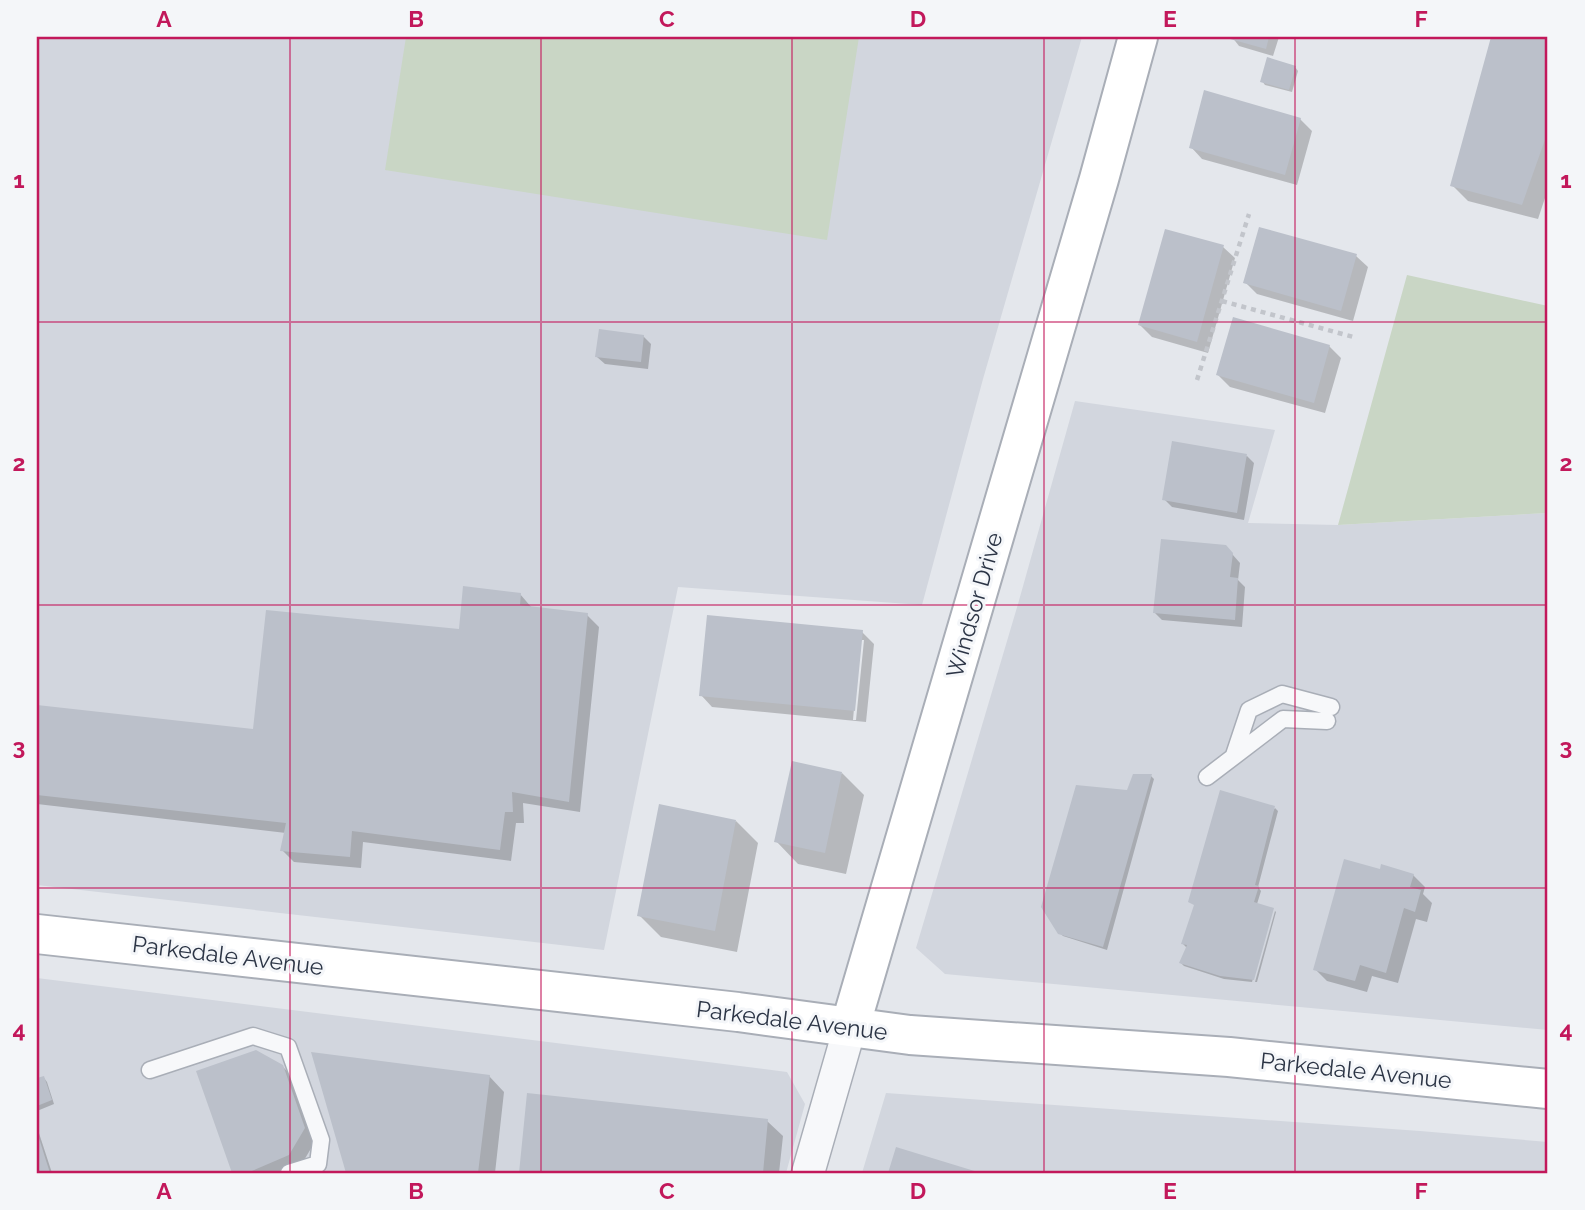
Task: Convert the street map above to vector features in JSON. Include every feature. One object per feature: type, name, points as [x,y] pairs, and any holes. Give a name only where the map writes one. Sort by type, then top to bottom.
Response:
[{"type":"main road","name":"Windsor Drive","points":[[850,1027],[1099,179],[1138,37]]},
{"type":"main road","name":"Parkedale Avenue","points":[[37,933],[910,1035],[1229,1057],[1548,1089]]},
{"type":"street","name":"Windsor Drive","points":[[808,1173],[850,1027]]},
{"type":"lane","points":[[1207,776],[1283,719],[1329,714],[1282,694],[1249,710],[1233,756]]},
{"type":"lane","points":[[150,1070],[253,1036],[288,1047],[321,1140],[318,1164],[289,1173]]},
{"type":"path","points":[[1197,380],[1249,214]]},
{"type":"path","points":[[1222,301],[1357,338]]},
{"type":"shaded area","points":[[37,37],[1082,37],[983,379],[922,605],[678,587],[604,950],[37,885]]},
{"type":"shaded area","points":[[1075,401],[1275,430],[1248,523],[1338,525],[1548,513],[1548,1030],[945,974],[916,948]]},
{"type":"shaded area","points":[[37,978],[787,1072],[805,1104],[786,1173],[37,1173]]},
{"type":"shaded area","points":[[886,1093],[1548,1142],[1548,1173],[862,1173]]},
{"type":"green space","points":[[406,37],[859,37],[827,240],[385,170]]},
{"type":"green space","points":[[1407,275],[1548,306],[1548,513],[1338,525]]},
{"type":"building","points":[[1230,37],[1269,37],[1266,49]]},
{"type":"building","points":[[1491,37],[1548,37],[1548,131],[1522,205],[1450,186]]},
{"type":"building","points":[[1267,57],[1296,66],[1289,90],[1260,82]]},
{"type":"building","points":[[1204,90],[1301,118],[1285,175],[1189,148]]},
{"type":"building","points":[[1259,227],[1357,254],[1341,311],[1243,283]]},
{"type":"building","points":[[1165,229],[1224,245],[1197,342],[1138,325]]},
{"type":"building","points":[[1233,317],[1330,345],[1314,403],[1216,375]]},
{"type":"building","points":[[599,329],[644,335],[641,362],[595,357]]},
{"type":"building","points":[[1172,441],[1247,454],[1237,513],[1162,500]]},
{"type":"building","points":[[1161,539],[1226,545],[1233,553],[1230,577],[1238,578],[1235,620],[1153,613]]},
{"type":"building","points":[[463,586],[521,593],[520,605],[588,613],[569,802],[512,792],[513,812],[505,812],[500,850],[352,831],[350,857],[280,851],[286,823],[37,795],[37,705],[253,729],[266,610],[459,629]]},
{"type":"building","points":[[707,615],[863,630],[855,711],[699,696]]},
{"type":"building","points":[[792,761],[842,772],[825,853],[774,842]]},
{"type":"building","points":[[1133,774],[1152,774],[1103,947],[1058,934],[1041,907],[1076,785],[1127,790]]},
{"type":"building","points":[[1220,790],[1275,806],[1255,885],[1259,886],[1254,902],[1274,908],[1254,980],[1220,976],[1179,963],[1187,945],[1181,944],[1194,905],[1188,902]]},
{"type":"building","points":[[659,804],[736,820],[715,931],[637,916]]},
{"type":"building","points":[[1344,859],[1380,869],[1381,864],[1414,874],[1410,887],[1421,890],[1415,912],[1404,908],[1386,973],[1360,965],[1355,981],[1313,970]]},
{"type":"building","points":[[256,1050],[283,1065],[305,1128],[289,1155],[247,1173],[232,1173],[196,1071]]},
{"type":"building","points":[[311,1052],[490,1075],[478,1173],[346,1173]]},
{"type":"building","points":[[44,1076],[52,1100],[37,1106],[37,1078]]},
{"type":"building","points":[[527,1093],[768,1119],[763,1173],[519,1173]]},
{"type":"building","points":[[37,1132],[50,1173],[37,1173]]},
{"type":"building","points":[[896,1147],[981,1173],[888,1173]]}]
